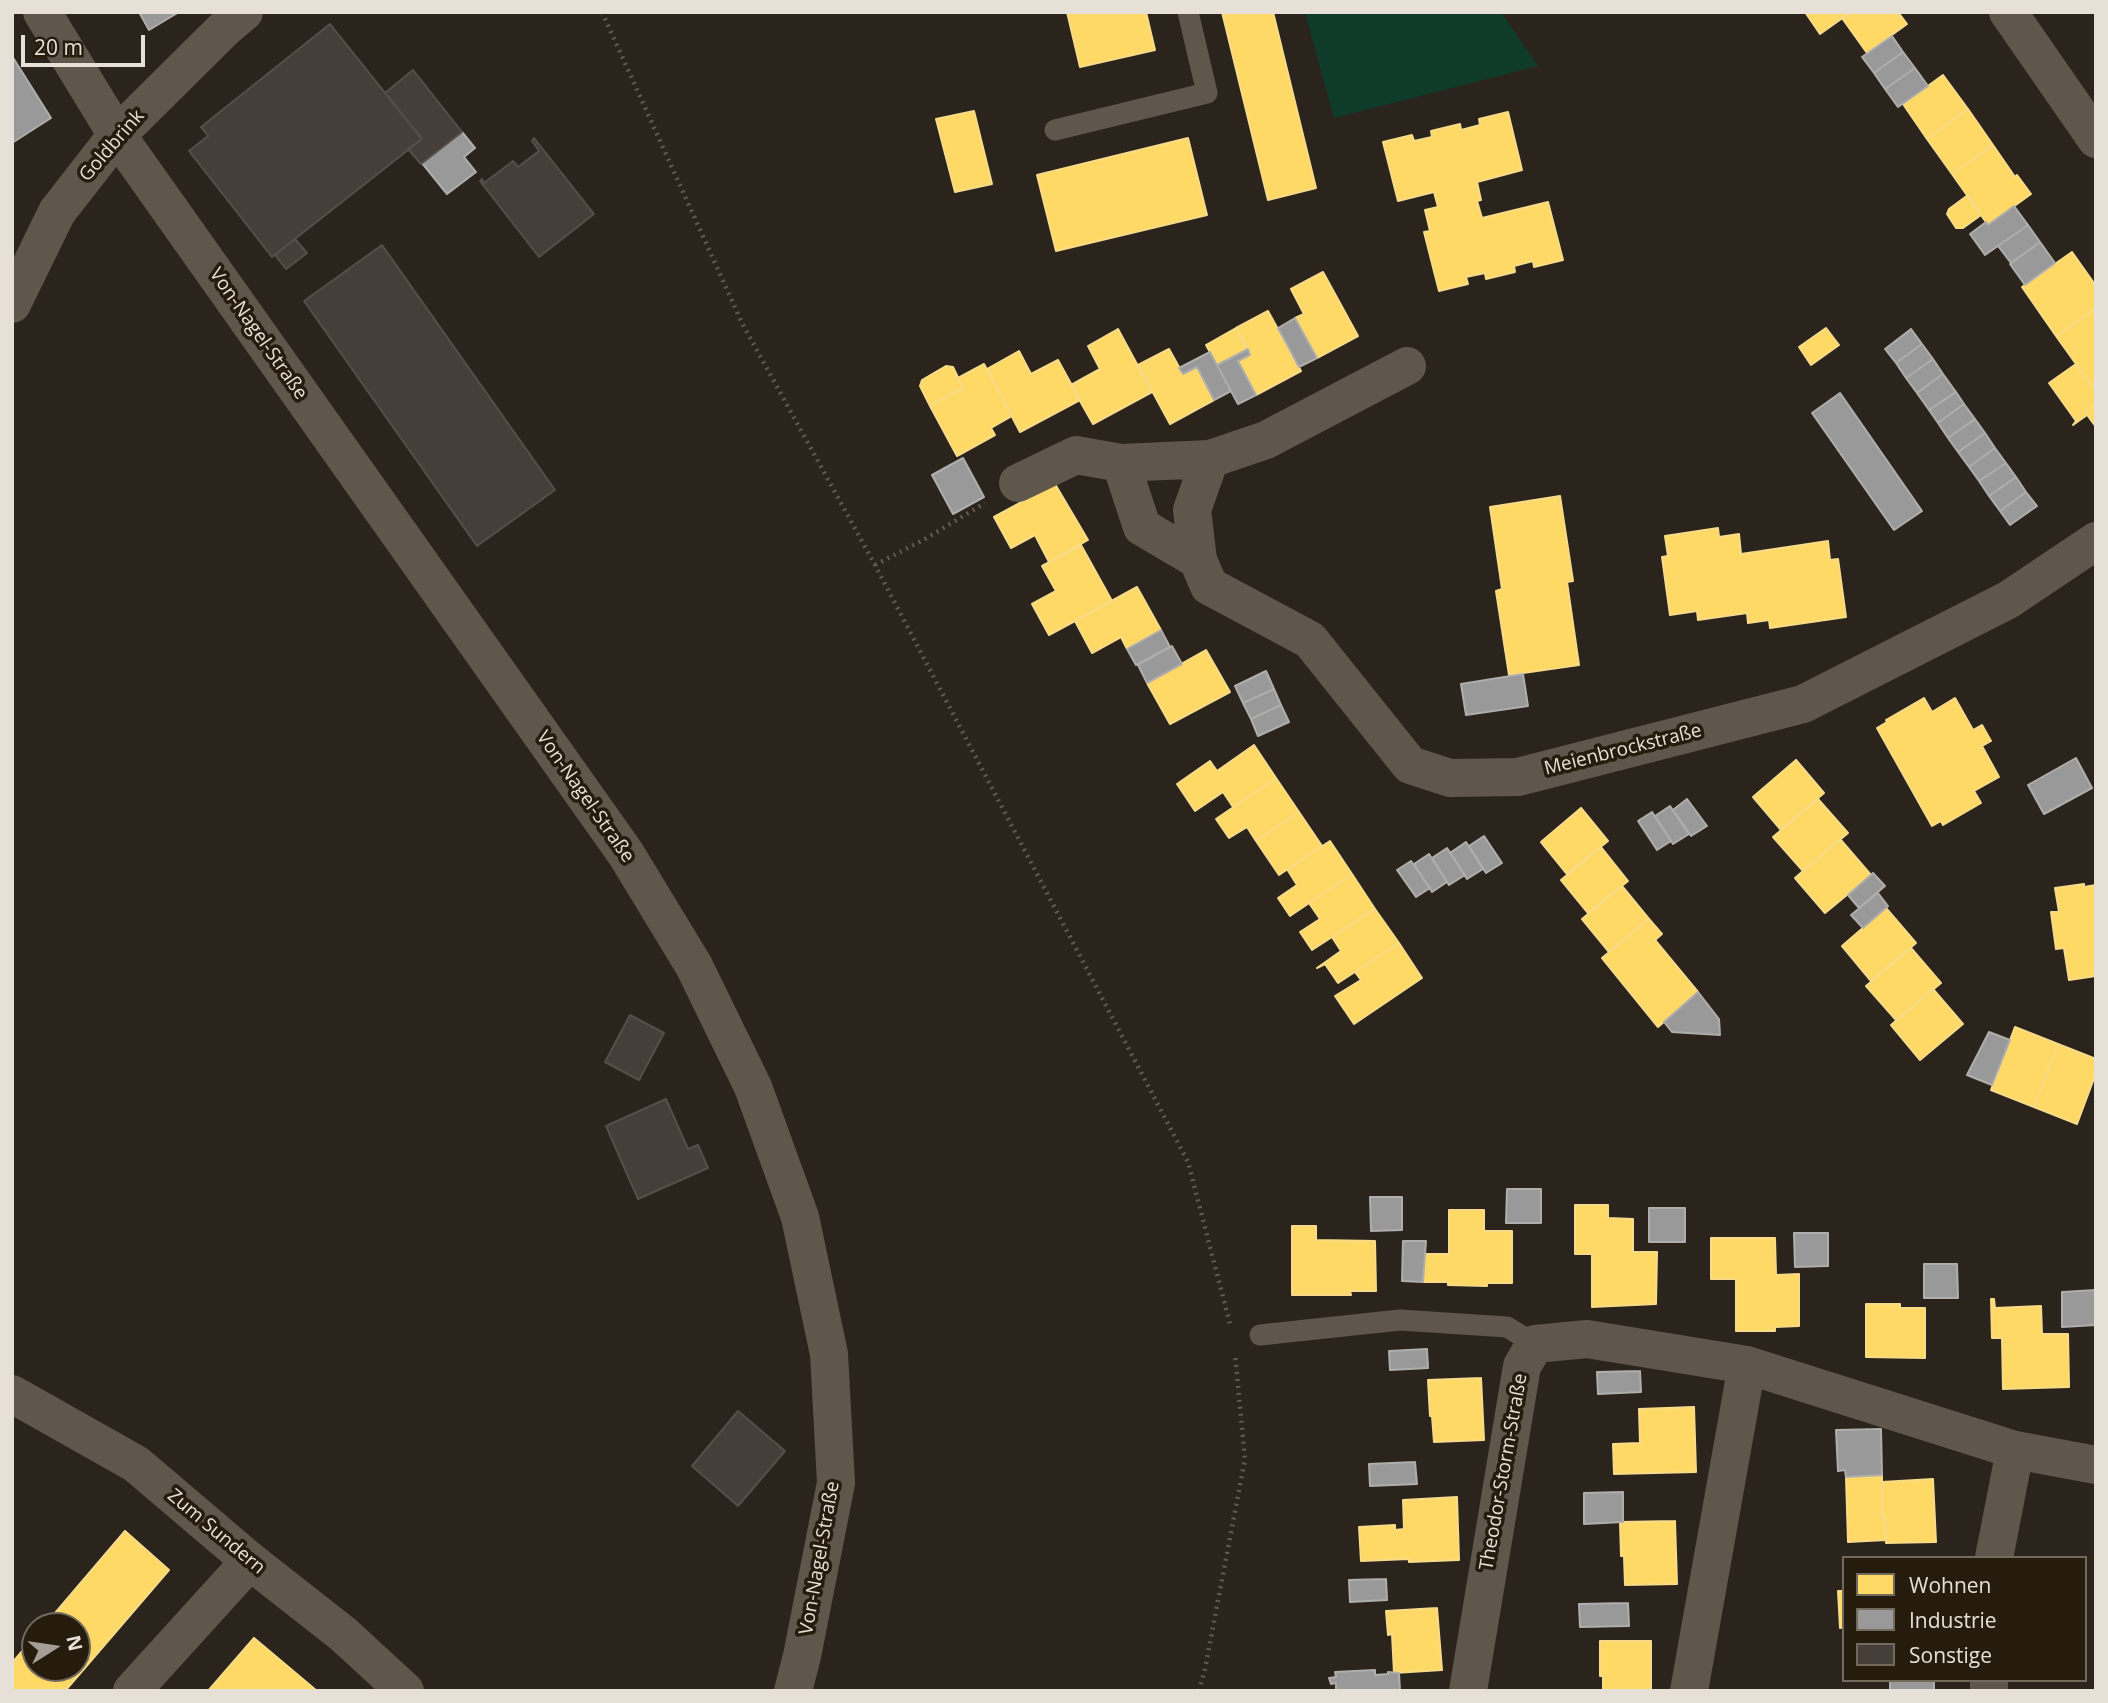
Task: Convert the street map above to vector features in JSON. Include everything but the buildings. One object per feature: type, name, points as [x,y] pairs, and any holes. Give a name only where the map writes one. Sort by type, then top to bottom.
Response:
[{"type":"street","name":"Von-Nagel-Straße","points":[[43,12],[117,135],[626,854],[694,966],[753,1087],[800,1217],[829,1354],[836,1483],[793,1691]]},
{"type":"street","name":"Goldbrink","points":[[12,304],[57,212],[117,135],[225,27],[244,12]]},
{"type":"street","points":[[2008,12],[2096,139]]},
{"type":"street","points":[[1018,482],[1076,454],[1121,463],[1210,459],[1266,440],[1407,366]]},
{"type":"street","name":"Meienbrockstraße","points":[[1210,459],[1192,510],[1198,559],[1209,586],[1310,640],[1410,765],[1450,778],[1518,777],[1803,704],[2008,600],[2096,541]]},
{"type":"street","points":[[1121,463],[1142,527],[1198,559]]},
{"type":"street","points":[[1535,1344],[1587,1339],[1747,1365],[2015,1450],[2096,1465]]},
{"type":"street","name":"Theodor-Storm-Straße","points":[[1468,1691],[1522,1366],[1535,1344]]},
{"type":"street","points":[[1689,1691],[1747,1365]]},
{"type":"street","name":"Zum Sundern","points":[[12,1394],[136,1464],[250,1561],[343,1634],[405,1691]]},
{"type":"street","points":[[1994,1556],[2015,1450]]},
{"type":"street","points":[[132,1691],[250,1561]]},
{"type":"lane","points":[[1055,130],[1207,93],[1188,12]]},
{"type":"lane","points":[[1260,1335],[1400,1320],[1507,1327],[1535,1344]]},
{"type":"path","points":[[602,12],[742,323],[874,565],[1188,1162],[1233,1337]]},
{"type":"path","points":[[874,565],[925,539],[1018,482]]},
{"type":"path","points":[[1199,1691],[1245,1459],[1234,1351]]},
{"type":"green space","points":[[1305,12],[1501,12],[1538,66],[1334,118]]}]
